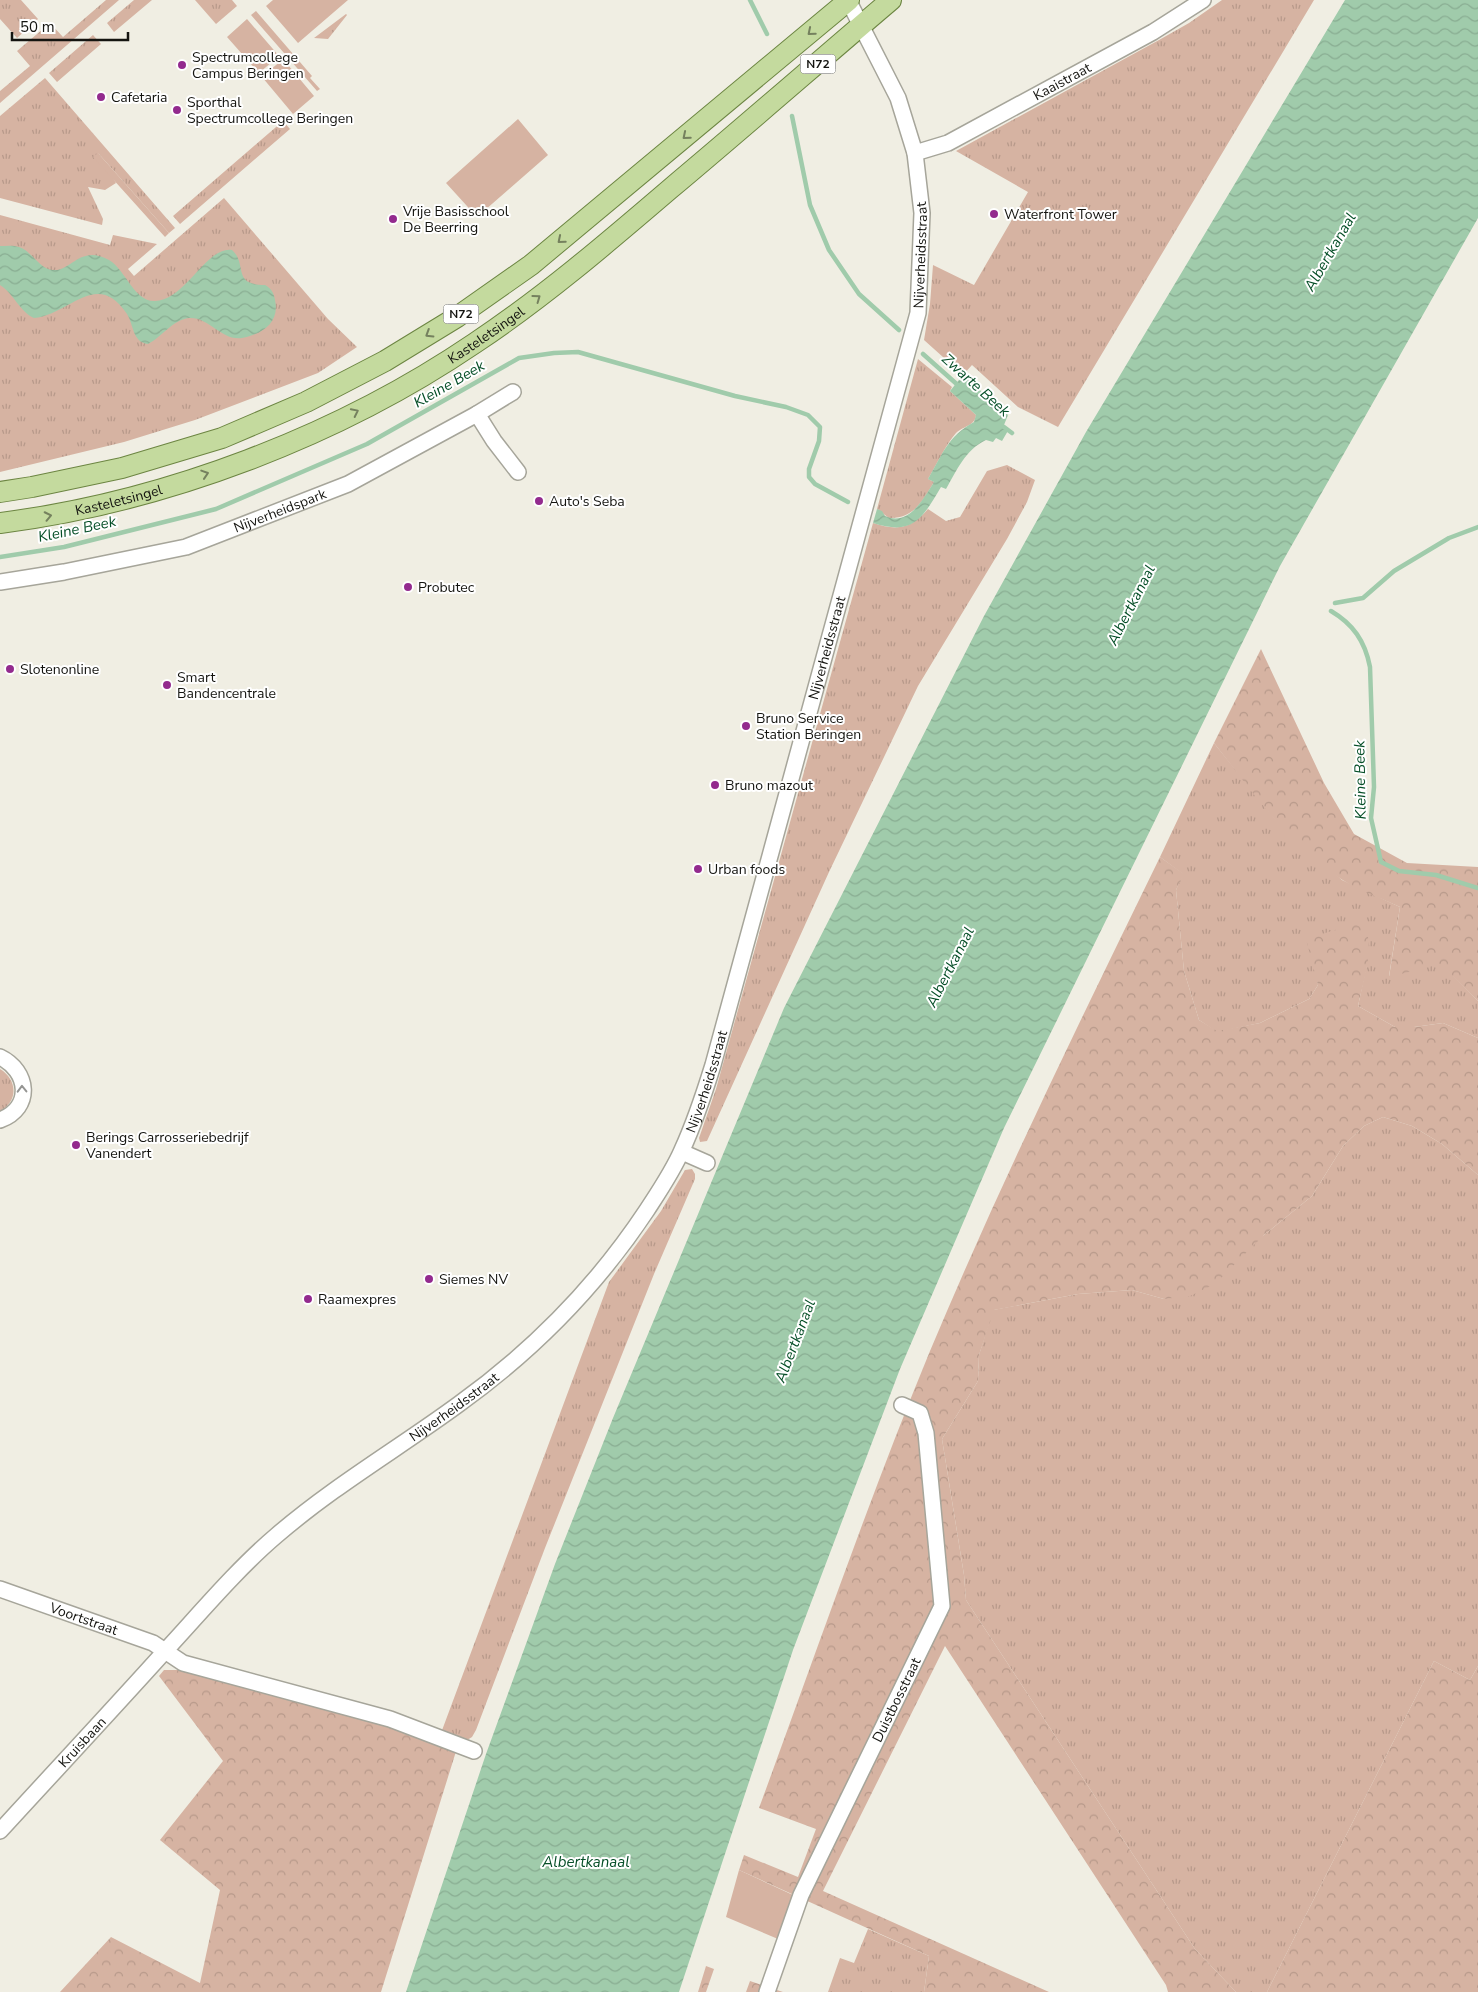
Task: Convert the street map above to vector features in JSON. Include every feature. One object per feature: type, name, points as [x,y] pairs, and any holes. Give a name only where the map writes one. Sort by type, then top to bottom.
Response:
[{"type":"main road","name":"Kasteletsingel","points":[[0,492],[122,468],[222,438],[306,402],[385,361],[457,317],[531,265],[848,0]]},
{"type":"main road","name":"Kasteletsingel","points":[[0,523],[36,518],[131,498],[231,466],[318,430],[401,389],[475,344],[550,289],[891,0]]},
{"type":"street","name":"Nijverheidsstraat","points":[[165,1652],[214,1598],[275,1536],[313,1505],[466,1399],[538,1342],[602,1272],[631,1235],[682,1152],[714,1065],[918,313],[922,213],[915,153],[898,98],[848,0]]},
{"type":"street","name":"Kaaistraat","points":[[915,153],[948,143],[1153,32],[1203,0]]},
{"type":"street","name":"Nijverheidspark","points":[[0,582],[64,572],[186,547],[348,484],[477,414],[513,392]]},
{"type":"street","points":[[477,414],[494,441],[518,472]]},
{"type":"street","points":[[0,1057],[16,1068],[20,1075],[23,1090],[18,1107],[11,1115],[0,1120]]},
{"type":"street","points":[[682,1152],[707,1163]]},
{"type":"street","name":"Duistbosstraat","points":[[767,1992],[801,1895],[942,1606],[926,1433],[920,1413],[902,1405]]},
{"type":"street","name":"Voortstraat","points":[[0,1589],[153,1643],[165,1652]]},
{"type":"street","points":[[165,1652],[183,1663],[390,1718],[474,1750]]},
{"type":"street","name":"Kruisbaan","points":[[0,1831],[165,1652]]},
{"type":"green space","points":[[0,0],[21,0],[38,19],[17,38],[0,19]]},
{"type":"green space","points":[[106,0],[119,0],[0,103],[0,91],[30,66],[17,51],[50,23],[63,37]]},
{"type":"green space","points":[[134,0],[152,0],[114,32],[107,23]]},
{"type":"green space","points":[[195,0],[232,0],[237,6],[216,24]]},
{"type":"green space","points":[[273,0],[348,0],[298,43],[266,6]]},
{"type":"green space","points":[[1222,0],[1314,0],[1058,427],[1018,407],[972,365],[963,375],[924,340],[930,304],[933,265],[974,285],[1028,192],[956,151],[1189,23]]},
{"type":"green space","points":[[256,11],[312,76],[310,78],[320,89],[317,91],[251,15]]},
{"type":"green space","points":[[346,14],[328,39],[314,38]]},
{"type":"green space","points":[[247,19],[279,56],[259,73],[227,37]]},
{"type":"green space","points":[[93,35],[101,44],[57,82],[49,73]]},
{"type":"green space","points":[[283,59],[314,96],[293,114],[262,77]]},
{"type":"green space","points":[[45,78],[175,228],[169,233],[98,153],[116,183],[105,190],[88,187],[103,219],[102,225],[0,198],[0,116]]},
{"type":"green space","points":[[518,119],[548,155],[477,217],[446,183]]},
{"type":"green space","points":[[283,121],[290,129],[180,224],[173,216]]},
{"type":"green space","points":[[98,153],[169,233],[165,237],[93,157]]},
{"type":"green space","points":[[224,198],[328,319],[357,347],[318,373],[195,420],[124,442],[0,472],[0,215],[110,245],[113,235],[157,244],[128,269],[134,276]]},
{"type":"green space","points":[[918,359],[952,387],[950,391],[976,415],[971,424],[956,433],[948,444],[928,479],[934,482],[922,502],[905,515],[889,518],[877,509]]},
{"type":"green space","points":[[1007,465],[1035,480],[1027,502],[1007,539],[918,686],[829,872],[707,1141],[700,1142],[699,1138],[716,1089],[873,523],[889,527],[903,526],[916,521],[928,509],[946,521],[960,517],[987,471]]},
{"type":"green space","points":[[1261,649],[1324,783],[1354,834],[1407,863],[1478,867],[1478,1001],[1440,964],[1389,977],[1400,907],[1363,891],[1322,866],[1272,817],[1214,743]]},
{"type":"green space","points":[[1214,743],[1275,819],[1342,880],[1400,907],[1389,976],[1440,963],[1478,1001],[1478,1038],[1443,1023],[1414,1027],[1395,1027],[1358,1006],[1367,964],[1317,976],[1318,985],[1309,999],[1260,1023],[1217,1032],[1199,1020],[1184,971],[1176,890],[1183,874],[1160,857]]},
{"type":"green space","points":[[1160,857],[1184,874],[1176,890],[1184,971],[1199,1020],[1217,1031],[1260,1023],[1309,999],[1318,985],[1306,939],[1354,924],[1366,929],[1369,947],[1367,967],[1358,1006],[1395,1027],[1414,1027],[1443,1023],[1478,1038],[1478,1175],[1442,1144],[1412,1126],[1383,1117],[1364,1126],[1343,1146],[1312,1196],[1264,1235],[1215,1284],[1190,1296],[1164,1299],[1132,1290],[1078,1294],[994,1310],[979,1355],[978,1381],[942,1439],[964,1575],[966,1600],[1195,1949],[1236,1992],[1168,1992],[1166,1985],[945,1646],[823,1891],[1049,1992],[924,1992],[929,1956],[739,1870],[744,1855],[798,1877],[816,1829],[759,1808],[863,1521],[930,1351],[1012,1165]]},
{"type":"green space","points":[[0,1069],[10,1078],[13,1096],[6,1107],[0,1111]]},
{"type":"green space","points":[[1383,1117],[1412,1126],[1442,1144],[1478,1175],[1478,1666],[1470,1680],[1434,1661],[1267,1992],[1236,1992],[1195,1949],[966,1600],[964,1575],[942,1439],[978,1381],[979,1355],[993,1310],[1078,1294],[1132,1290],[1164,1299],[1264,1235],[1312,1196],[1343,1146],[1364,1126]]},
{"type":"green space","points":[[692,1169],[695,1179],[654,1274],[545,1548],[476,1730],[472,1737],[464,1742],[441,1733],[609,1282],[661,1211],[685,1170]]},
{"type":"green space","points":[[1434,1661],[1470,1680],[1478,1666],[1478,1992],[1267,1992]]},
{"type":"green space","points":[[164,1670],[182,1670],[458,1745],[381,1992],[60,1992],[111,1937],[200,1983],[220,1890],[160,1840],[223,1761],[159,1676]]},
{"type":"green space","points":[[739,1870],[793,1895],[778,1939],[726,1917]]},
{"type":"green space","points":[[868,1929],[929,1956],[924,1992],[828,1992],[840,1958],[854,1963]]},
{"type":"green space","points":[[706,1966],[714,1969],[706,1992],[698,1992]]},
{"type":"green space","points":[[750,1981],[783,1992],[746,1992]]},
{"type":"water","name":"Albertkanaal","points":[[1345,0],[1478,0],[1478,218],[1280,566],[1004,1128],[900,1369],[793,1650],[679,1992],[406,1992],[486,1754],[555,1564],[613,1418],[784,1008],[984,616],[1086,432]]},
{"type":"water","points":[[0,246],[24,249],[44,267],[53,270],[65,267],[83,257],[99,256],[115,265],[141,296],[155,301],[166,298],[176,292],[213,256],[222,251],[232,250],[237,256],[244,278],[254,284],[265,285],[272,291],[276,308],[275,315],[263,330],[242,338],[228,336],[203,321],[189,318],[183,319],[172,325],[148,344],[143,343],[136,337],[127,314],[116,301],[105,295],[94,294],[47,315],[34,318],[25,312],[0,285]]},
{"type":"water","points":[[963,375],[1008,415],[1004,425],[1009,429],[1002,441],[996,438],[993,442],[986,440],[972,449],[962,461],[946,489],[941,487],[928,508],[915,522],[907,526],[898,527],[873,523],[877,509],[882,511],[885,516],[901,518],[908,515],[920,503],[934,482],[928,479],[946,447],[958,433],[974,422],[976,415],[950,391]]},
{"type":"waterway","name":"Zwarte Beek","points":[[750,0],[767,34]]},
{"type":"waterway","name":"Zwarte Beek","points":[[792,116],[810,205],[829,250],[859,294],[899,330]]},
{"type":"waterway","name":"Kleine Beek","points":[[0,557],[64,547],[216,509],[367,444],[519,358],[554,353],[578,352],[735,396],[786,407],[808,415],[820,427],[819,441],[809,469],[809,477],[815,484],[848,502]]},
{"type":"waterway","name":"Zwarte Beek","points":[[923,354],[960,387]]},
{"type":"waterway","name":"Zwarte Beek","points":[[1004,427],[1012,433]]},
{"type":"waterway","name":"Zwarte Beek","points":[[1335,603],[1363,598],[1394,571],[1449,538],[1478,527]]},
{"type":"waterway","name":"Kleine Beek","points":[[1331,611],[1346,622],[1357,634],[1365,649],[1370,667],[1374,787],[1371,818],[1381,862],[1399,871],[1436,875],[1478,888]]},
{"type":"place","name":"Spectrumcollege Campus Beringen","points":[[182,65]]},
{"type":"place","name":"Cafetaria","points":[[101,97]]},
{"type":"place","name":"Sporthal Spectrumcollege Beringen","points":[[177,110]]},
{"type":"place","name":"Waterfront Tower","points":[[994,214]]},
{"type":"place","name":"Vrije Basisschool De Beerring","points":[[393,219]]},
{"type":"place","name":"Auto's Seba","points":[[539,501]]},
{"type":"place","name":"Probutec","points":[[408,587]]},
{"type":"place","name":"Slotenonline","points":[[10,669]]},
{"type":"place","name":"Smart Bandencentrale","points":[[167,685]]},
{"type":"place","name":"Bruno Service Station Beringen","points":[[746,726]]},
{"type":"place","name":"Bruno mazout","points":[[715,785]]},
{"type":"place","name":"Urban foods","points":[[698,869]]},
{"type":"place","name":"Berings Carrosseriebedrijf Vanendert","points":[[76,1145]]},
{"type":"place","name":"Siemes NV","points":[[429,1279]]},
{"type":"place","name":"Raamexpres","points":[[308,1299]]}]
